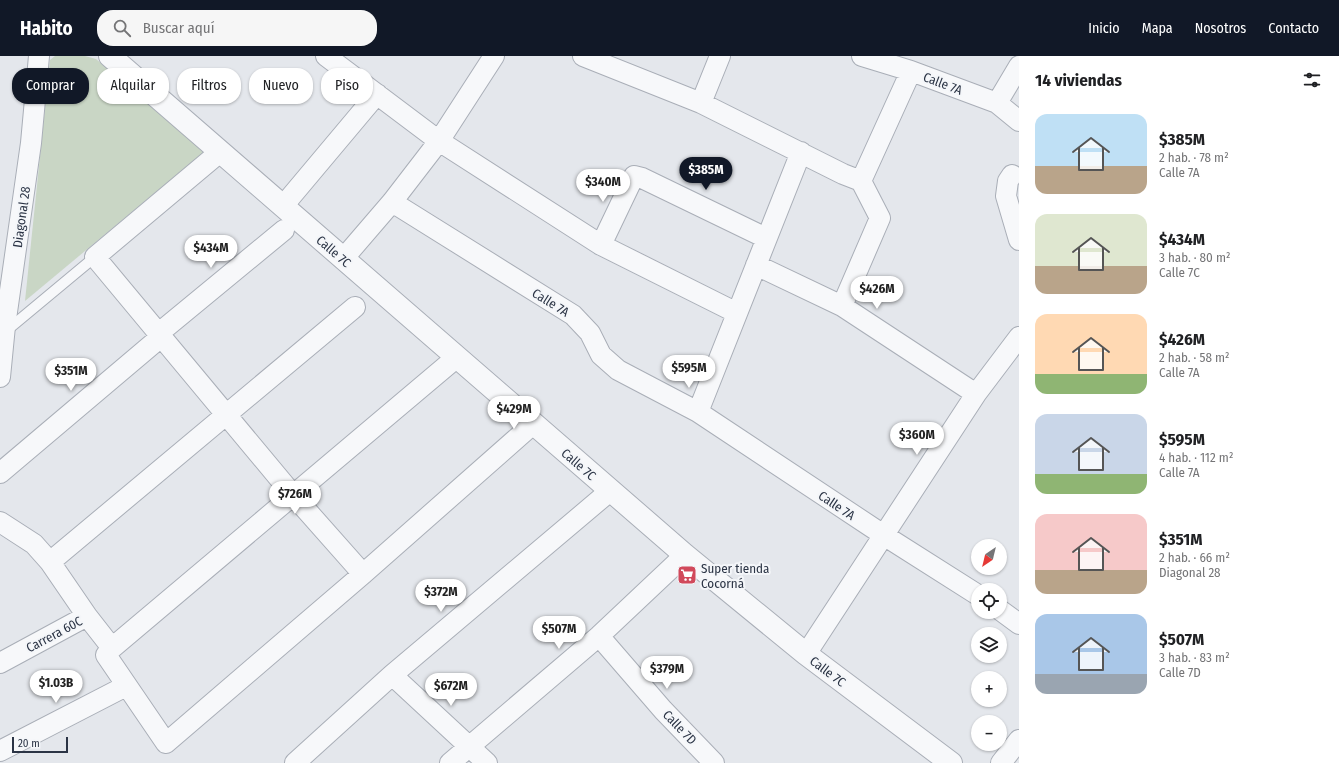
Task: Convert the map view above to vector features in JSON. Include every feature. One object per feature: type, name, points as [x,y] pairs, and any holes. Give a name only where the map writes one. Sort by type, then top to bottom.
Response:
[{"type":"street","name":"Diagonal 28","points":[[0,377],[2,325],[32,143],[38,56]]},
{"type":"street","name":"Calle 7C","points":[[110,56],[685,555],[806,654],[951,763]]},
{"type":"street","points":[[326,56],[439,141],[601,246],[737,313]]},
{"type":"street","points":[[583,56],[701,103],[843,174],[861,181],[880,218],[842,306]]},
{"type":"street","points":[[701,103],[720,56]]},
{"type":"street","name":"Calle 7A","points":[[862,56],[911,71],[997,103],[1019,121]]},
{"type":"street","points":[[343,259],[392,202],[439,141],[491,57]]},
{"type":"street","points":[[997,103],[1019,66]]},
{"type":"street","points":[[861,181],[911,71]]},
{"type":"street","points":[[283,206],[377,94]]},
{"type":"street","points":[[220,152],[95,257],[293,495],[363,574]]},
{"type":"street","points":[[698,412],[801,152]]},
{"type":"street","points":[[1012,175],[1008,181],[1006,196],[1019,240]]},
{"type":"street","points":[[601,246],[634,176],[642,178],[766,238]]},
{"type":"street","name":"Calle 7A","points":[[392,202],[573,315],[590,333],[601,355],[618,370],[698,412],[884,536],[971,591]]},
{"type":"street","points":[[0,473],[284,230]]},
{"type":"street","points":[[756,265],[842,306],[976,394]]},
{"type":"street","points":[[50,562],[355,307]]},
{"type":"street","points":[[806,654],[976,394],[1019,337]]},
{"type":"street","points":[[457,357],[112,648],[106,655],[166,743],[363,574],[533,424]]},
{"type":"street","points":[[295,763],[392,675],[610,491]]},
{"type":"street","points":[[0,522],[34,544],[50,562],[87,616],[112,648]]},
{"type":"street","points":[[450,763],[600,636],[685,555]]},
{"type":"street","points":[[1007,615],[1019,624]]},
{"type":"street","name":"Carrera 60C","points":[[0,663],[87,616]]},
{"type":"street","name":"Calle 7D","points":[[600,636],[663,710],[714,763]]},
{"type":"street","points":[[392,675],[487,763]]},
{"type":"street","points":[[0,751],[126,686]]},
{"type":"street","points":[[1001,763],[1019,740]]},
{"type":"lane","points":[[2,325],[95,257]]},
{"type":"green space","points":[[55,56],[85,56],[96,59],[107,68],[97,68],[97,104],[149,104],[205,151],[25,301],[45,104],[89,104],[89,68],[49,68],[50,60]]},
{"type":"place","name":"Super tienda Cocorná","points":[[687,575]]}]
